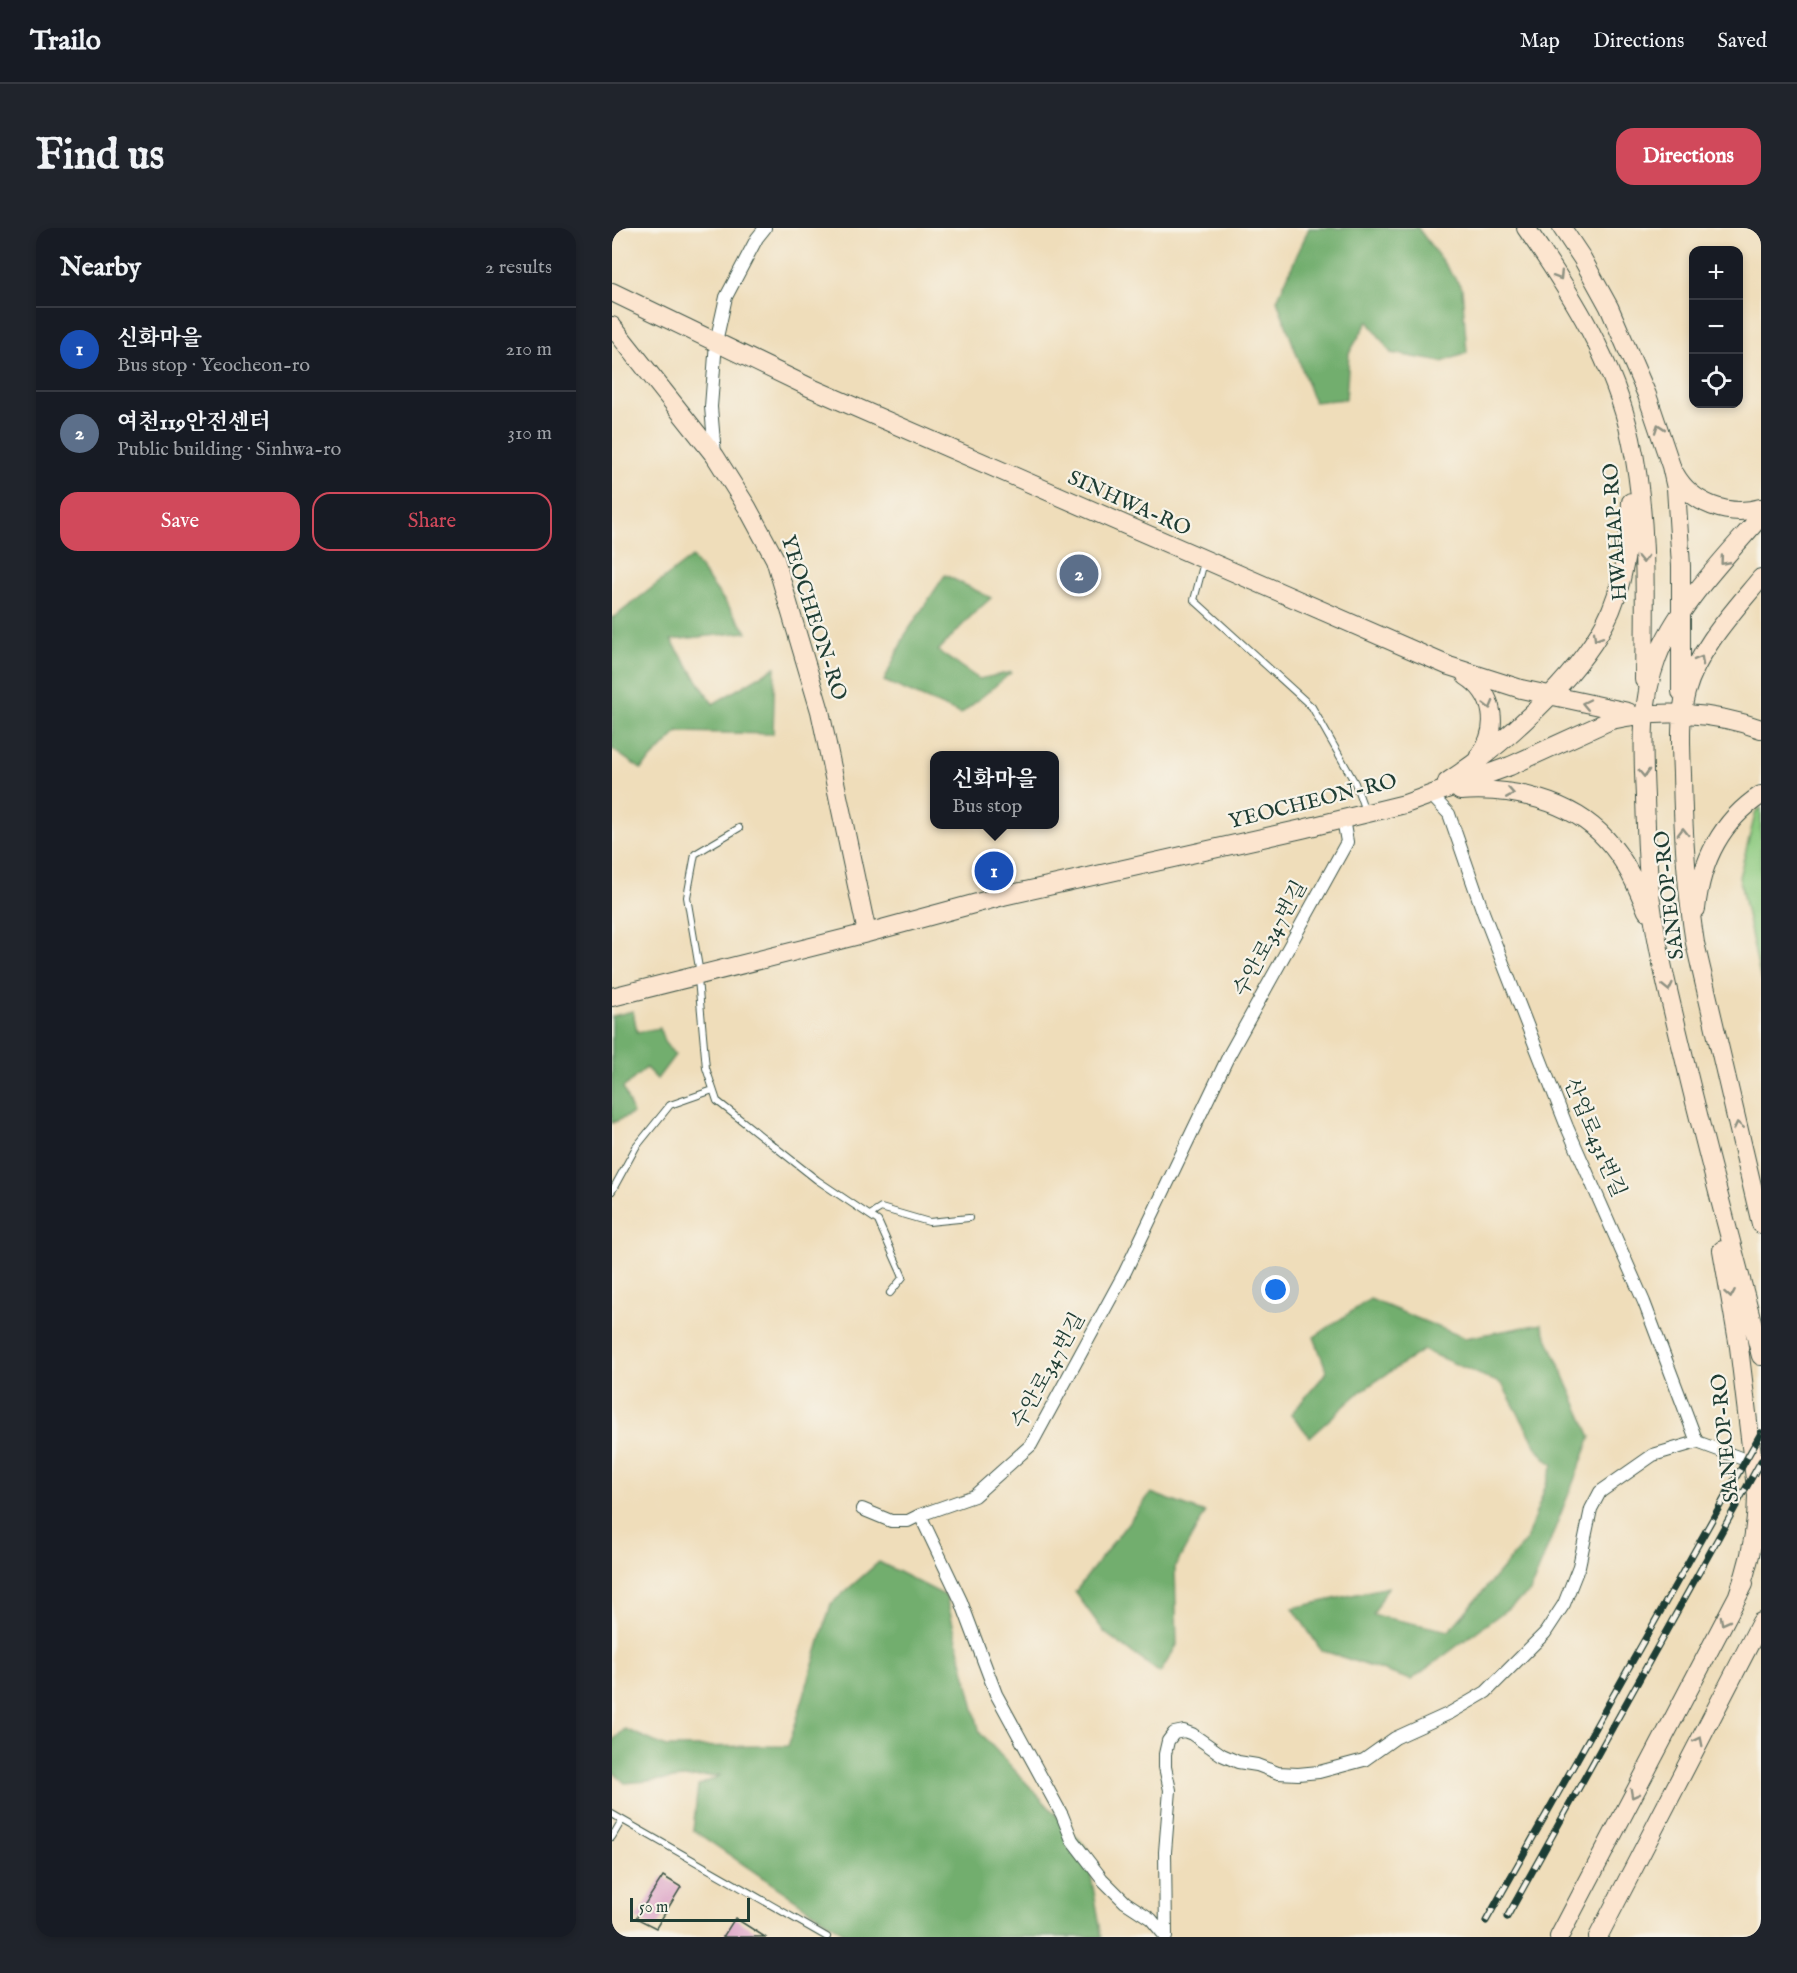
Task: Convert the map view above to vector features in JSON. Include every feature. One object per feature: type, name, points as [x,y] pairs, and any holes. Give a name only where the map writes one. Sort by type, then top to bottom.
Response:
[{"type":"main road","name":"HWAHAP-RO","points":[[1526,228],[1585,319],[1605,361],[1622,405],[1631,437],[1638,473],[1641,512],[1645,619],[1644,715]]},
{"type":"main road","points":[[1564,229],[1609,307],[1647,395],[1671,466],[1679,515],[1682,715]]},
{"type":"main road","name":"SINHWA-RO","points":[[612,292],[808,387],[1449,666],[1548,696],[1644,715]]},
{"type":"main road","name":"YEOCHEON-RO","points":[[612,326],[715,456],[747,507],[774,559],[820,711],[867,933]]},
{"type":"main road","points":[[1405,804],[1438,787],[1494,748],[1548,696],[1590,649],[1606,622],[1615,600],[1630,520],[1633,480],[1631,437]]},
{"type":"main road","points":[[1671,466],[1687,490],[1709,505],[1735,511],[1761,508]]},
{"type":"main road","name":"SANEOP-RO","points":[[1761,516],[1682,613],[1668,634],[1649,683],[1644,715],[1643,766],[1647,852],[1658,946],[1702,1133],[1761,1356]]},
{"type":"main road","name":"SANEOP-RO","points":[[1761,578],[1703,654],[1686,692],[1682,715],[1683,849],[1688,901],[1695,943],[1761,1224]]},
{"type":"main road","points":[[1449,666],[1481,687],[1491,707],[1492,718],[1487,741],[1482,752],[1468,768]]},
{"type":"main road","name":"YEOCHEON-RO","points":[[612,997],[867,933],[1003,896],[1405,804],[1510,766],[1611,720],[1644,715],[1717,716],[1761,729]]},
{"type":"main road","points":[[1431,795],[1486,789],[1515,793],[1567,811],[1589,823],[1606,838],[1634,880],[1658,946]]},
{"type":"main road","points":[[1695,943],[1697,894],[1710,853],[1729,823],[1749,803],[1761,795]]},
{"type":"main road","name":"SANEOP-RO","points":[[1702,1133],[1739,1347],[1757,1496],[1754,1537],[1749,1564],[1738,1595]]},
{"type":"main road","name":"SANEOP-RO","points":[[1559,1937],[1761,1551]]},
{"type":"main road","points":[[1598,1937],[1761,1622]]},
{"type":"main road","points":[[1614,1937],[1624,1886]]},
{"type":"street","points":[[715,456],[711,407],[716,342],[726,297],[757,238],[765,228]]},
{"type":"street","name":"산업로431번길","points":[[1431,795],[1449,814],[1483,912],[1554,1095],[1644,1302],[1697,1442]]},
{"type":"street","name":"수안로347번길","points":[[862,1509],[891,1521],[908,1521],[974,1496],[1031,1445],[1125,1272],[1229,1055],[1347,842],[1342,819]]},
{"type":"street","points":[[1166,1936],[1165,1852],[1170,1790],[1165,1754],[1168,1741],[1174,1733],[1184,1731],[1192,1734],[1222,1755],[1278,1773],[1319,1772],[1364,1760],[1395,1738],[1450,1713],[1486,1692],[1545,1633],[1564,1604],[1579,1566],[1592,1509],[1600,1492],[1653,1455],[1697,1442],[1754,1463]]},
{"type":"street","points":[[920,1515],[961,1601],[996,1694],[1062,1815],[1072,1840],[1102,1879],[1125,1902],[1150,1919],[1166,1936]]},
{"type":"lane","points":[[1204,561],[1194,600],[1312,707],[1356,783],[1366,813]]},
{"type":"lane","points":[[739,828],[695,854],[687,897],[699,975],[706,1068],[713,1090],[717,1101],[817,1180],[878,1221],[903,1277],[890,1293]]},
{"type":"lane","points":[[612,1191],[636,1147],[670,1105],[713,1090]]},
{"type":"lane","points":[[612,1172],[620,1176]]},
{"type":"lane","points":[[870,1215],[881,1208],[929,1222],[969,1218]]},
{"type":"lane","points":[[612,1814],[827,1937]]},
{"type":"lane","points":[[612,1837],[622,1820]]},
{"type":"green space","points":[[1309,228],[1418,228],[1462,288],[1467,353],[1442,362],[1391,353],[1368,321],[1349,353],[1346,399],[1314,402],[1277,300]]},
{"type":"green space","points":[[692,557],[747,632],[671,640],[713,704],[775,667],[773,734],[678,732],[641,769],[612,749],[612,617]]},
{"type":"green space","points":[[945,575],[991,598],[938,651],[979,679],[1012,672],[961,714],[884,681],[905,635]]},
{"type":"green space","points":[[1761,808],[1761,981],[1739,877],[1756,811]]},
{"type":"green space","points":[[633,1011],[637,1032],[660,1028],[664,1042],[675,1055],[657,1079],[646,1068],[623,1088],[633,1114],[612,1123],[612,1016]]},
{"type":"green space","points":[[1370,1299],[1465,1338],[1541,1324],[1591,1437],[1530,1592],[1411,1680],[1321,1650],[1293,1608],[1388,1587],[1373,1615],[1449,1631],[1526,1541],[1553,1465],[1539,1451],[1502,1384],[1423,1350],[1361,1391],[1310,1437],[1291,1414],[1327,1372],[1314,1337]]},
{"type":"green space","points":[[1151,1493],[1205,1513],[1175,1567],[1177,1645],[1160,1673],[1105,1633],[1075,1592]]},
{"type":"green space","points":[[879,1562],[946,1596],[980,1733],[1086,1847],[1102,1937],[850,1937],[693,1830],[698,1786],[721,1775],[625,1783],[612,1771],[612,1741],[625,1729],[666,1747],[788,1746],[831,1604]]},
{"type":"building","points":[[663,1876],[681,1887],[656,1928],[636,1918]]},
{"type":"building","points":[[735,1918],[765,1937],[723,1937]]},
{"type":"railway","points":[[1486,1921],[1761,1433]]},
{"type":"railway","points":[[1507,1917],[1761,1461]]},
{"type":"place","name":"여천119안전센터","points":[[1079,574]]},
{"type":"place","name":"신화마을","points":[[994,871]]}]
